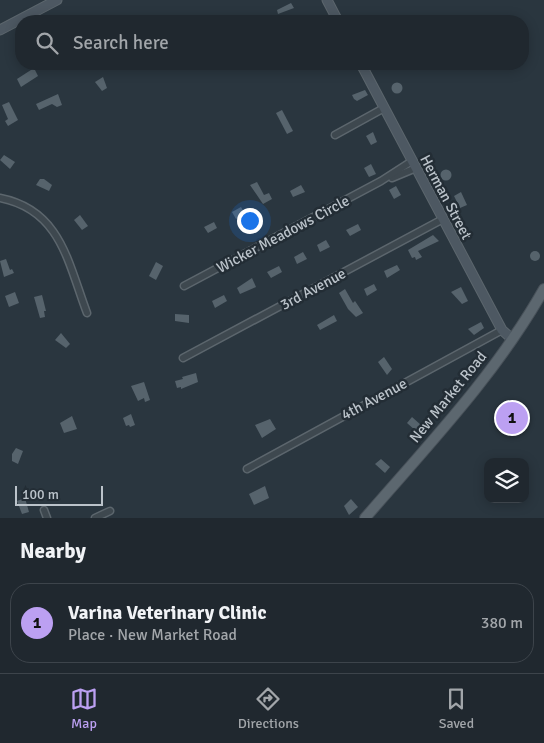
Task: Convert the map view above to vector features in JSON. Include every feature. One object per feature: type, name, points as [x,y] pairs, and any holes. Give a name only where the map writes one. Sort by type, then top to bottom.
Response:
[{"type":"main road","name":"New Market Road","points":[[365,518],[453,418],[541,303],[544,289]]},
{"type":"street","points":[[28,15],[57,0]]},
{"type":"street","points":[[327,0],[335,15]]},
{"type":"street","points":[[0,30],[15,22]]},
{"type":"street","name":"Herman Street","points":[[364,70],[502,330],[512,339]]},
{"type":"street","points":[[335,135],[384,108]]},
{"type":"street","name":"Wicker Meadows Circle","points":[[184,286],[413,165]]},
{"type":"street","points":[[0,198],[30,209],[55,232],[87,313]]},
{"type":"street","name":"3rd Avenue","points":[[183,358],[443,219]]},
{"type":"street","name":"4th Avenue","points":[[247,469],[502,330]]},
{"type":"street","points":[[44,510],[47,518]]},
{"type":"street","points":[[95,518],[110,511]]},
{"type":"building","points":[[291,3],[294,8],[278,14],[277,10]]},
{"type":"building","points":[[31,70],[35,70],[38,76],[21,87],[17,79]]},
{"type":"building","points":[[103,77],[107,88],[102,91],[95,82]]},
{"type":"building","points":[[395,83],[399,83],[402,88],[401,92],[395,93],[392,90],[392,86]]},
{"type":"building","points":[[365,90],[368,95],[357,101],[354,99],[352,95]]},
{"type":"building","points":[[58,94],[62,105],[57,107],[52,104],[39,110],[36,104]]},
{"type":"building","points":[[9,102],[18,120],[8,126],[5,121],[8,119],[2,105]]},
{"type":"building","points":[[282,110],[293,131],[287,134],[276,113]]},
{"type":"building","points":[[373,132],[377,142],[371,145],[366,136]]},
{"type":"building","points":[[4,155],[15,162],[10,169],[0,160]]},
{"type":"building","points":[[371,164],[376,174],[369,177],[364,168]]},
{"type":"building","points":[[444,170],[448,170],[451,175],[450,179],[444,180],[441,177],[441,173]]},
{"type":"building","points":[[40,179],[44,179],[52,185],[49,191],[36,185]]},
{"type":"building","points":[[257,182],[264,195],[269,193],[272,199],[263,204],[250,185]]},
{"type":"building","points":[[301,185],[305,192],[293,197],[290,191]]},
{"type":"building","points":[[396,186],[401,195],[394,199],[389,190]]},
{"type":"building","points":[[461,192],[467,205],[460,208],[454,196]]},
{"type":"building","points":[[241,207],[245,214],[236,219],[232,212]]},
{"type":"building","points":[[80,215],[88,226],[82,230],[74,220]]},
{"type":"building","points":[[214,222],[217,228],[208,233],[204,227]]},
{"type":"building","points":[[358,224],[361,230],[350,236],[346,230]]},
{"type":"building","points":[[433,235],[439,241],[418,251],[422,257],[416,260],[415,257],[412,258],[408,250]]},
{"type":"building","points":[[326,240],[330,247],[320,252],[317,245]]},
{"type":"building","points":[[533,251],[537,251],[540,256],[539,260],[533,261],[530,258],[530,254]]},
{"type":"building","points":[[303,252],[307,259],[297,264],[294,257]]},
{"type":"building","points":[[6,259],[10,270],[12,269],[14,273],[4,277],[0,261]]},
{"type":"building","points":[[156,262],[163,266],[156,280],[149,276]]},
{"type":"building","points":[[397,265],[400,270],[387,278],[384,271]]},
{"type":"building","points":[[279,266],[282,272],[271,278],[267,272]]},
{"type":"building","points":[[252,278],[256,287],[240,294],[237,288]]},
{"type":"building","points":[[374,284],[377,290],[367,296],[364,289]]},
{"type":"building","points":[[461,287],[468,301],[462,304],[451,292]]},
{"type":"building","points":[[345,289],[353,303],[355,301],[363,313],[356,317],[348,309],[339,293]]},
{"type":"building","points":[[15,292],[19,303],[9,307],[5,296]]},
{"type":"building","points":[[42,295],[46,311],[44,311],[45,317],[40,318],[34,297]]},
{"type":"building","points":[[224,295],[227,301],[215,308],[212,301]]},
{"type":"building","points":[[175,314],[189,315],[189,323],[175,321]]},
{"type":"building","points":[[334,315],[337,321],[320,330],[317,325]]},
{"type":"building","points":[[481,322],[484,328],[474,335],[468,329]]},
{"type":"building","points":[[61,333],[70,344],[66,348],[55,340]]},
{"type":"building","points":[[384,357],[392,369],[387,375],[378,362]]},
{"type":"building","points":[[196,373],[198,382],[181,389],[181,387],[177,388],[175,381]]},
{"type":"building","points":[[144,382],[150,400],[145,402],[144,398],[138,401],[131,386]]},
{"type":"building","points":[[515,406],[522,412],[519,418],[526,424],[522,429],[515,423],[509,428],[502,422],[505,419],[503,417]]},
{"type":"building","points":[[131,414],[135,425],[130,427],[129,425],[126,426],[123,418]]},
{"type":"building","points":[[72,416],[77,429],[64,433],[60,423]]},
{"type":"building","points":[[412,417],[421,425],[416,431],[407,423]]},
{"type":"building","points":[[270,419],[276,429],[262,438],[255,425]]},
{"type":"building","points":[[16,448],[23,451],[18,464],[12,461],[12,454]]},
{"type":"building","points":[[381,459],[390,467],[385,473],[375,464]]},
{"type":"building","points":[[265,486],[269,498],[254,505],[249,494]]},
{"type":"building","points":[[25,498],[29,512],[22,514],[17,501]]},
{"type":"building","points":[[351,499],[358,507],[349,515],[344,506]]},
{"type":"place","name":"Varina Veterinary Clinic","points":[[512,418]]}]
